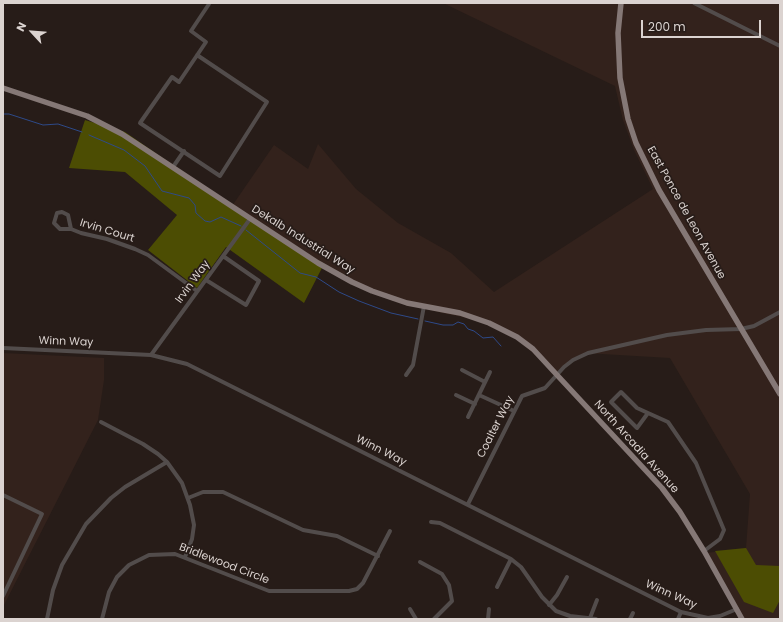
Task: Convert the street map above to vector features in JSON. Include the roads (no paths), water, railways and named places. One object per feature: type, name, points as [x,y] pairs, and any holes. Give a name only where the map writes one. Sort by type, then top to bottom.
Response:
[{"type":"main road","name":"East Ponce de Leon Avenue","points":[[621,3],[618,33],[620,78],[624,101],[635,139],[654,180],[780,394]]},
{"type":"main road","name":"Dekalb Industrial Way","points":[[3,88],[87,116],[122,134],[318,263],[352,282],[388,297],[460,313],[489,323],[517,337],[533,349],[557,375]]},
{"type":"main road","name":"North Arcadia Avenue","points":[[557,375],[662,488],[680,512],[704,551],[742,619]]},
{"type":"street","points":[[694,3],[780,46]]},
{"type":"street","points":[[197,55],[267,102],[220,176],[140,123],[172,77],[179,82],[197,55],[206,42],[191,31],[209,4]]},
{"type":"street","points":[[173,167],[184,152]]},
{"type":"street","name":"Irvin Court","points":[[71,229],[68,215],[62,212],[58,213],[54,223],[56,226],[65,230],[71,229],[122,243],[148,255],[197,291]]},
{"type":"street","name":"Irvin Way","points":[[151,355],[250,219]]},
{"type":"street","points":[[206,280],[246,305],[259,280],[223,256]]},
{"type":"street","points":[[406,376],[413,365],[424,306]]},
{"type":"street","points":[[557,375],[564,367],[578,358],[601,350],[678,333],[706,330],[741,329],[754,326],[780,312]]},
{"type":"street","name":"Winn Way","points":[[3,348],[151,355],[177,361],[201,370],[682,612],[708,618],[720,616],[737,609]]},
{"type":"street","points":[[462,370],[486,382]]},
{"type":"street","points":[[468,417],[490,372]]},
{"type":"street","name":"Coalter Way","points":[[468,504],[522,396],[545,388],[557,375]]},
{"type":"street","points":[[648,413],[637,428],[611,402],[621,392],[637,408],[668,422],[696,464],[724,530],[720,539],[704,551]]},
{"type":"street","points":[[456,395],[475,404]]},
{"type":"street","points":[[479,395],[514,411]]},
{"type":"street","points":[[101,422],[143,444],[167,462],[182,483],[188,498],[194,525],[192,539],[185,557]]},
{"type":"street","points":[[47,619],[53,590],[62,565],[86,524],[103,506],[125,487],[167,462]]},
{"type":"street","points":[[188,498],[203,492],[223,492],[303,530],[337,536],[378,556]]},
{"type":"street","points":[[3,495],[42,514],[3,596]]},
{"type":"street","points":[[431,522],[440,523],[510,559],[521,567],[549,605],[563,617],[596,619]]},
{"type":"street","name":"Bridlewood Circle","points":[[102,619],[112,586],[117,577],[129,565],[142,558],[157,554],[175,554],[237,580],[269,591],[349,591],[357,589],[363,583],[390,531]]},
{"type":"street","points":[[497,587],[510,559]]},
{"type":"street","points":[[420,562],[442,574],[449,585],[452,601],[434,619]]},
{"type":"street","points":[[549,605],[557,595],[567,577]]},
{"type":"street","points":[[590,618],[597,600]]},
{"type":"street","points":[[410,608],[416,619]]},
{"type":"street","points":[[488,619],[489,608]]},
{"type":"street","points":[[678,619],[682,612]]},
{"type":"street","points":[[630,619],[633,613]]},
{"type":"waterway","points":[[4,114],[9,114],[43,125],[58,124],[82,132]]},
{"type":"waterway","points":[[89,135],[124,150],[145,166],[162,191],[189,198],[195,205],[196,213],[205,221],[210,222],[221,217],[241,226]]},
{"type":"waterway","points":[[246,230],[300,273],[316,277],[339,292],[359,301],[391,313],[418,319]]},
{"type":"waterway","points":[[425,321],[443,325],[453,325],[458,322],[464,324],[468,329],[474,331],[483,338],[493,337],[501,346]]}]
